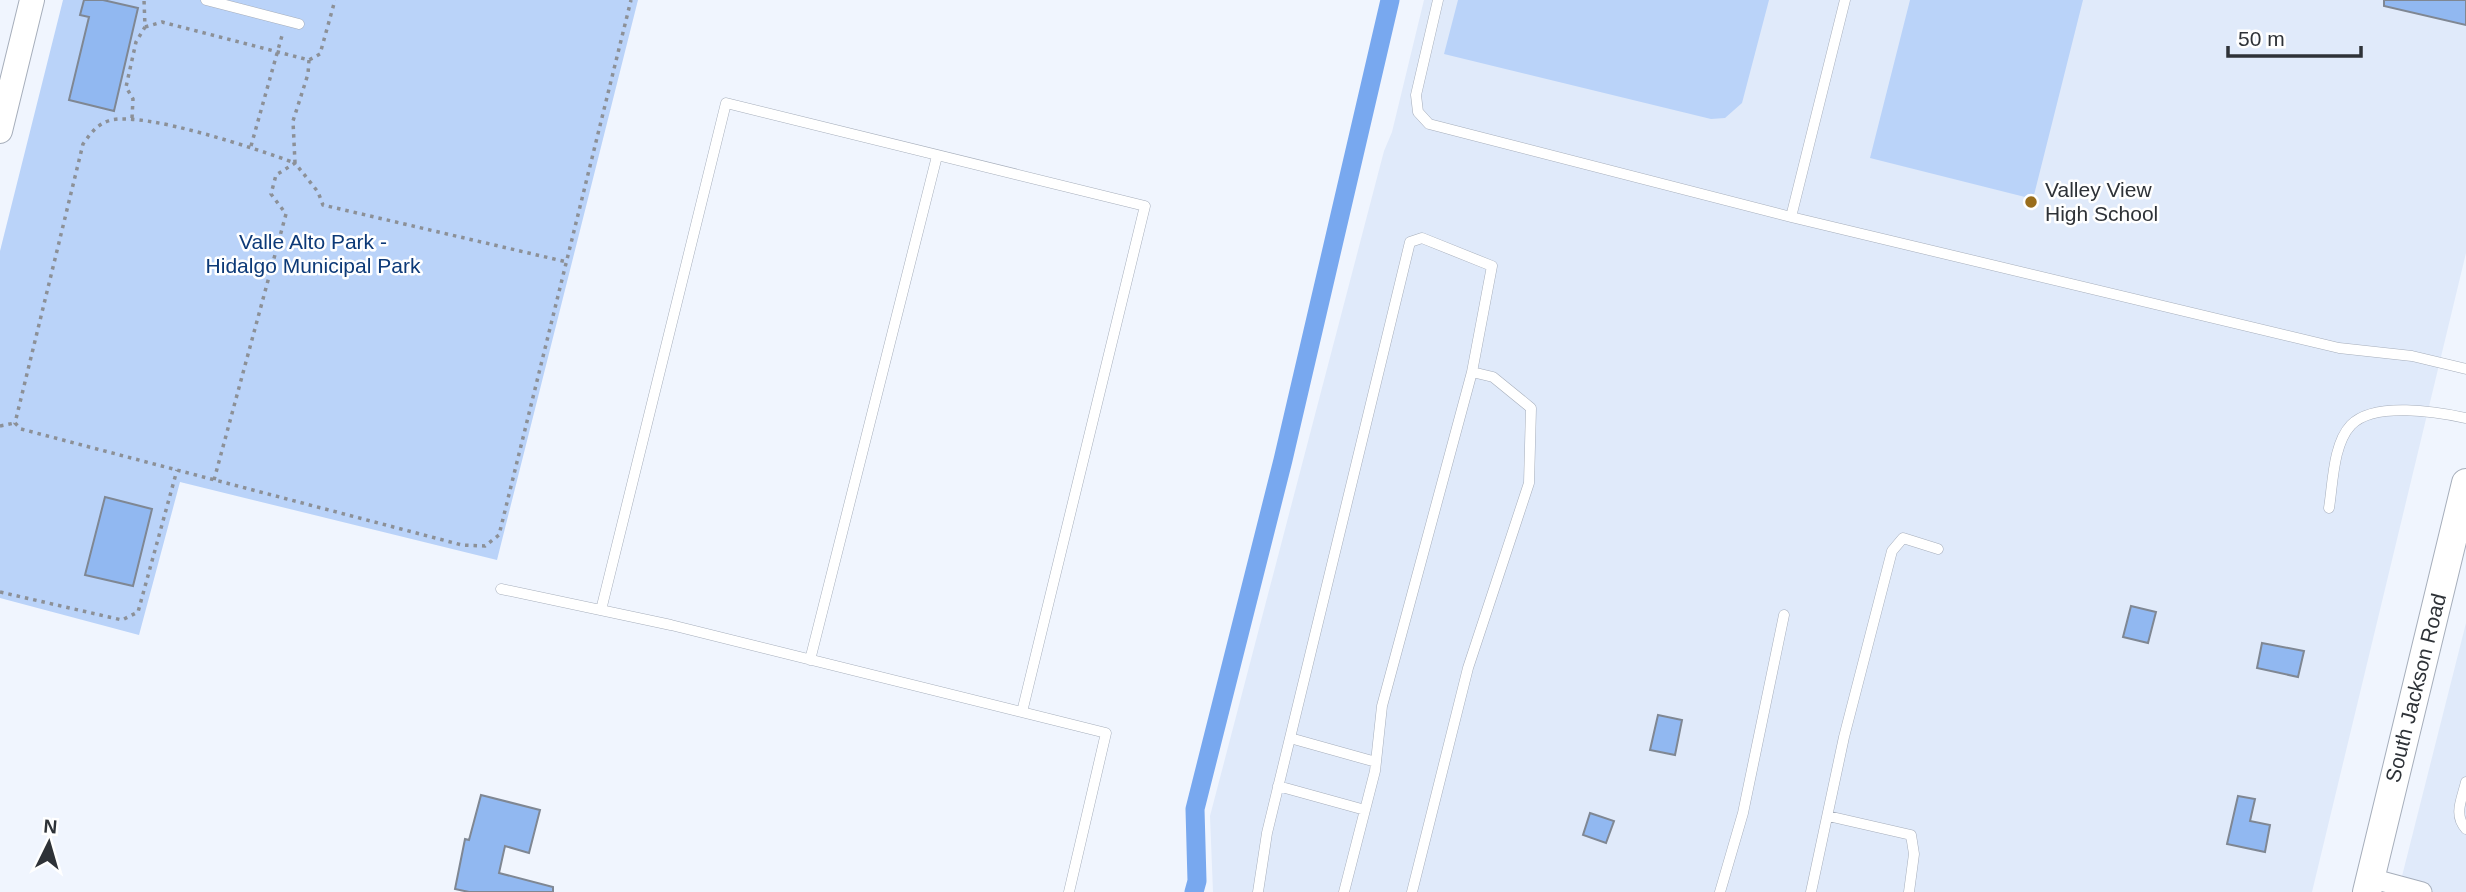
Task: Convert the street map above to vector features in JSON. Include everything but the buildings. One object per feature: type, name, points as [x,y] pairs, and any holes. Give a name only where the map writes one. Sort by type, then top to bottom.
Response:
[{"type":"main road","name":"South Jackson Road","points":[[2368,885],[2466,483]]},
{"type":"street","points":[[0,131],[32,0]]},
{"type":"street","points":[[2368,885],[2422,892]]},
{"type":"lane","points":[[206,0],[299,24]]},
{"type":"lane","points":[[1438,0],[1416,95],[1418,112],[1429,124],[1791,217],[2339,348],[2412,356],[2466,369]]},
{"type":"lane","points":[[1791,217],[1845,0]]},
{"type":"lane","points":[[601,610],[726,103],[1145,206],[1022,712]]},
{"type":"lane","points":[[810,660],[937,156]]},
{"type":"lane","points":[[1258,892],[1267,833],[1410,242],[1422,239],[1492,266],[1472,372],[1382,706],[1376,762],[1344,892]]},
{"type":"lane","points":[[1412,892],[1468,667],[1529,483],[1531,408],[1493,377],[1472,372]]},
{"type":"lane","points":[[2329,508],[2337,455],[2351,425],[2364,417],[2395,411],[2428,410],[2466,418]]},
{"type":"lane","points":[[1811,892],[1866,644],[1892,551],[1903,538],[1938,549]]},
{"type":"lane","points":[[502,589],[601,610],[1106,733],[1069,892]]},
{"type":"lane","points":[[1720,892],[1743,813],[1784,615]]},
{"type":"lane","points":[[1290,738],[1376,762]]},
{"type":"lane","points":[[2466,782],[2458,813],[2459,821],[2466,829]]},
{"type":"lane","points":[[1278,786],[1365,810]]},
{"type":"lane","points":[[1828,816],[1911,835],[1914,854],[1909,892]]},
{"type":"path","points":[[132,118],[133,99],[127,87],[136,42],[145,27],[144,0]]},
{"type":"path","points":[[145,27],[162,22],[309,60],[320,54],[335,0]]},
{"type":"path","points":[[15,423],[20,429],[461,545],[485,546],[499,536],[631,0]]},
{"type":"path","points":[[251,146],[286,20]]},
{"type":"path","points":[[295,163],[293,121],[308,74],[309,60]]},
{"type":"path","points":[[15,423],[83,144],[95,127],[110,121],[132,118],[251,146],[295,163],[318,192],[323,205],[567,262]]},
{"type":"path","points":[[214,480],[286,214],[271,194],[276,176],[295,163]]},
{"type":"path","points":[[0,426],[15,423]]},
{"type":"path","points":[[0,592],[122,620],[138,612],[177,470]]},
{"type":"shaded area","points":[[1424,0],[2466,0],[2466,253],[2312,892],[1213,892],[1210,816],[1384,151],[1392,132]]},
{"type":"shaded area","points":[[2466,623],[2466,892],[2398,892]]},
{"type":"green space","name":"Valle Alto Park - Hidalgo Municipal Park","points":[[63,0],[638,0],[497,560],[180,482],[139,635],[0,598],[0,251]]},
{"type":"green space","points":[[1458,0],[1769,0],[1742,103],[1725,118],[1711,119],[1444,54]]},
{"type":"green space","points":[[1910,0],[2083,0],[2033,199],[1870,158]]},
{"type":"waterway","points":[[1194,892],[1197,881],[1195,809],[1283,460],[1390,0]]},
{"type":"place","name":"Valley View High School","points":[[2031,202]]}]
